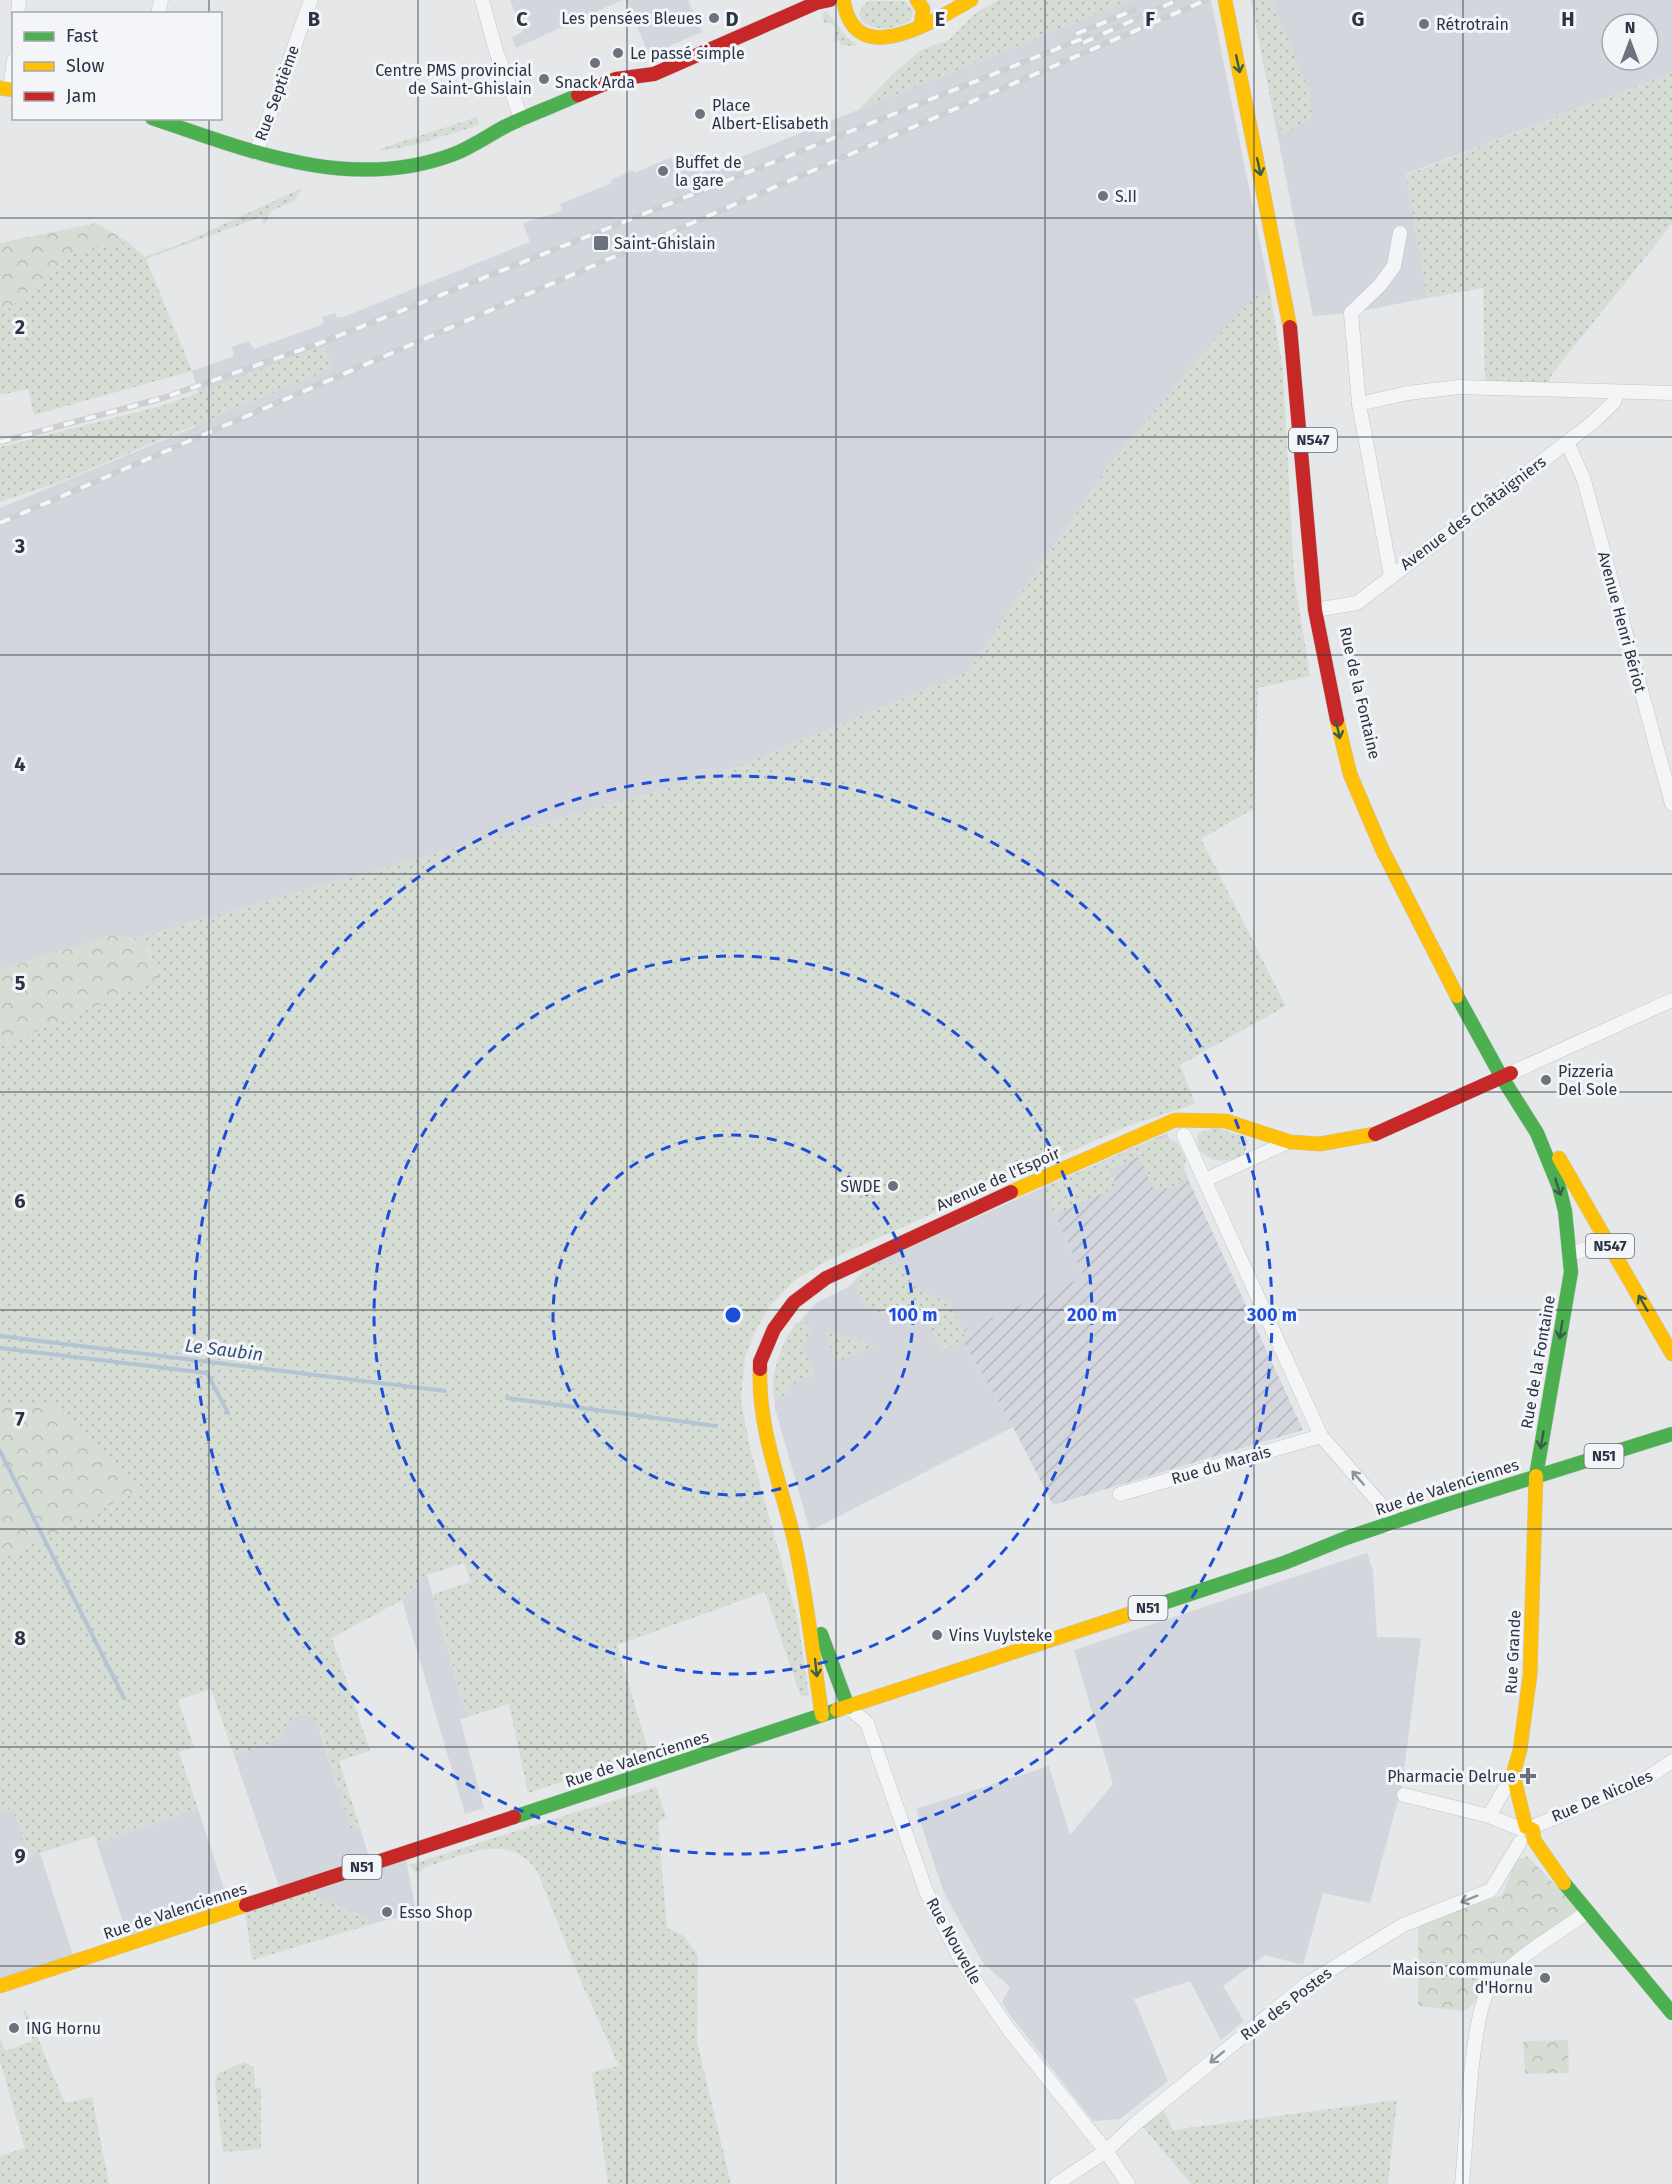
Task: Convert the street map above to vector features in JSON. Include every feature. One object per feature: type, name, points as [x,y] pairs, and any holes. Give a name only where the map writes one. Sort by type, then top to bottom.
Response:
[{"type":"main road","points":[[917,0],[922,3],[925,15],[921,26]]},
{"type":"main road","points":[[158,120],[255,153],[318,167],[354,171],[389,169],[454,154],[522,120],[616,79],[654,74],[816,3],[838,1],[848,21],[856,30],[866,36],[889,39],[921,26],[971,0]]},
{"type":"main road","name":"Rue de la Fontaine","points":[[1232,3],[1306,372],[1320,610],[1354,753],[1378,819],[1421,912],[1537,1132],[1559,1187],[1571,1254],[1571,1272],[1536,1476]]},
{"type":"main road","name":"Rue de la Fontaine","points":[[1506,1075],[1548,1138],[1610,1246]]},
{"type":"main road","name":"Avenue de l'Espoir","points":[[822,1715],[795,1540],[763,1426],[759,1392],[759,1374],[764,1351],[774,1329],[794,1302],[826,1278],[896,1244],[1175,1120],[1206,1118],[1226,1120],[1288,1142],[1329,1144],[1355,1141],[1381,1132],[1506,1075]]},
{"type":"main road","name":"N547","points":[[1610,1246],[1672,1354]]},
{"type":"main road","name":"N51","points":[[1536,1476],[1672,1434]]},
{"type":"main road","name":"Rue de Valenciennes","points":[[0,1986],[1284,1563],[1320,1546],[1536,1476]]},
{"type":"main road","name":"Rue de Valenciennes","points":[[1284,1563],[1325,1557],[1519,1491],[1536,1476]]},
{"type":"main road","name":"Rue Grande","points":[[1536,1476],[1530,1675],[1520,1750],[1513,1774],[1526,1833],[1586,1913],[1672,2013]]},
{"type":"main road","points":[[803,1590],[813,1606],[848,1707]]},
{"type":"street","name":"Rue Septième","points":[[255,153],[311,0]]},
{"type":"street","points":[[482,0],[496,51],[522,120]]},
{"type":"street","points":[[8,89],[12,70]]},
{"type":"street","points":[[1391,576],[1359,404],[1351,313],[1380,285],[1394,266],[1400,233]]},
{"type":"street","points":[[1359,404],[1408,393],[1459,387],[1672,393]]},
{"type":"street","name":"Avenue des Châtaigniers","points":[[1320,610],[1357,603],[1607,410],[1617,392]]},
{"type":"street","name":"Avenue Henri Bériot","points":[[1567,442],[1584,480],[1672,804]]},
{"type":"street","points":[[1506,1075],[1672,1000]]},
{"type":"street","points":[[1184,1135],[1322,1436],[1394,1522],[1385,1530],[1357,1541],[1351,1548]]},
{"type":"street","points":[[1205,1180],[1288,1142]]},
{"type":"street","points":[[1571,1254],[1593,1247],[1610,1246]]},
{"type":"street","name":"Rue du Marais","points":[[1120,1494],[1322,1436]]},
{"type":"street","name":"Rue Nouvelle","points":[[848,1707],[867,1723],[926,1891],[961,1960],[1009,2030],[1106,2151],[1128,2184]]},
{"type":"street","name":"Rue De Nicoles","points":[[1526,1833],[1644,1780],[1672,1761]]},
{"type":"street","points":[[1489,1816],[1513,1774]]},
{"type":"street","points":[[1404,1796],[1489,1816],[1526,1833]]},
{"type":"street","name":"Rue des Postes","points":[[1056,2184],[1106,2151],[1307,1984],[1403,1924],[1491,1890],[1526,1833]]},
{"type":"street","points":[[1462,2184],[1478,2016],[1490,1987],[1521,1960],[1586,1913]]},
{"type":"shaded area","points":[[510,0],[622,0],[516,48],[512,37],[523,32]]},
{"type":"shaded area","points":[[626,0],[688,0],[702,32],[649,55]]},
{"type":"shaded area","points":[[1131,0],[1211,0],[1270,292],[1257,294],[1109,465],[968,672],[725,772],[133,939],[111,935],[0,970],[0,508],[195,427],[198,392],[192,371],[234,356],[232,347],[248,341],[254,349],[321,325],[324,322],[322,317],[335,313],[337,318],[346,316],[530,242],[523,223],[559,212],[562,210],[560,204],[612,183],[611,180],[633,170],[635,173],[671,157],[674,164],[692,154],[701,173]]},
{"type":"shaded area","points":[[1251,0],[1672,0],[1672,73],[1406,174],[1427,298],[1351,313],[1313,316]]},
{"type":"shaded area","points":[[1167,1133],[1303,1430],[1053,1505],[1013,1427],[963,1341],[964,1330],[1084,1277],[1042,1188]]},
{"type":"shaded area","points":[[1042,1188],[1084,1277],[963,1341],[1013,1427],[810,1531],[775,1408],[773,1377],[787,1336],[816,1303],[850,1286],[868,1266]]},
{"type":"shaded area","points":[[1367,1553],[1373,1571],[1377,1637],[1421,1638],[1402,1786],[1370,1903],[1323,1893],[1303,1965],[1265,1955],[1223,1986],[1244,2021],[1221,2040],[1190,1981],[1134,1999],[1168,2081],[1120,2119],[1093,2121],[1007,2011],[1002,2002],[1010,1987],[983,1963],[944,1893],[916,1809],[1049,1766],[1070,1835],[1113,1784],[1074,1650]]},
{"type":"shaded area","points":[[427,1575],[467,1717],[460,1719],[484,1808],[465,1814],[402,1600]]},
{"type":"shaded area","points":[[300,1714],[313,1716],[317,1723],[352,1830],[360,1828],[371,1864],[405,1853],[416,1912],[369,1925],[367,1918],[316,1897],[281,1893],[234,1755],[280,1738],[291,1719]]},
{"type":"shaded area","points":[[12,1807],[30,1856],[40,1853],[75,1961],[0,1986],[0,1811]]},
{"type":"shaded area","points":[[198,1809],[231,1910],[130,1943],[97,1843]]},
{"type":"green space","points":[[999,0],[1131,0],[858,110],[895,72],[921,50],[949,40],[977,12]]},
{"type":"green space","points":[[1251,0],[1272,0],[1310,93],[1312,118],[1283,134],[1272,106]]},
{"type":"green space","points":[[869,1],[904,1],[913,10],[912,18],[892,27],[868,25],[859,15],[862,7]]},
{"type":"green space","points":[[826,11],[856,46],[841,45],[839,40],[834,42],[836,28],[831,23],[825,23],[822,15]]},
{"type":"green space","points":[[1672,73],[1672,224],[1552,374],[1548,384],[1485,382],[1483,288],[1427,298],[1406,175]]},
{"type":"green space","points":[[477,117],[479,125],[415,145],[381,151],[380,149]]},
{"type":"green space","points":[[302,188],[294,201],[271,211],[264,226],[261,217],[146,259],[192,371],[34,415],[28,389],[0,395],[0,316],[77,251],[128,242],[145,257],[185,242]]},
{"type":"green space","points":[[96,223],[128,242],[77,251],[0,316],[0,243]]},
{"type":"green space","points":[[1270,292],[1283,369],[1294,577],[1310,676],[1258,688],[1253,809],[1201,839],[1286,1006],[1180,1065],[1195,1104],[1128,1126],[825,1262],[794,1281],[770,1306],[757,1328],[745,1357],[741,1401],[750,1448],[798,1621],[809,1694],[801,1697],[765,1592],[617,1645],[649,1753],[528,1793],[509,1704],[467,1717],[433,1594],[471,1582],[464,1563],[427,1575],[402,1600],[332,1638],[370,1751],[339,1761],[360,1828],[352,1831],[321,1732],[313,1716],[297,1716],[293,1718],[278,1739],[234,1755],[211,1689],[178,1700],[194,1747],[179,1752],[198,1809],[97,1843],[94,1836],[30,1856],[12,1808],[0,1811],[0,1560],[142,1489],[58,1407],[0,1403],[0,1047],[159,979],[150,951],[133,939],[725,772],[968,672],[1109,465],[1217,337],[1257,294]]},
{"type":"green space","points":[[324,345],[332,368],[60,482],[0,502],[0,447],[165,405]]},
{"type":"green space","points":[[111,935],[132,940],[145,947],[153,959],[160,979],[0,1047],[0,970]]},
{"type":"green space","points":[[1215,1128],[1244,1136],[1248,1140],[1244,1155],[1220,1160],[1209,1157],[1198,1150],[1198,1133]]},
{"type":"green space","points":[[1160,1137],[1177,1142],[1186,1158],[1183,1178],[1173,1188],[1154,1189],[1138,1157],[1110,1170],[1117,1187],[1055,1215],[1042,1188]]},
{"type":"green space","points":[[885,1261],[901,1269],[920,1291],[948,1301],[964,1330],[963,1341],[942,1351],[924,1315],[910,1309],[879,1314],[872,1311],[862,1301],[857,1288],[861,1274],[869,1267]]},
{"type":"green space","points":[[806,1321],[811,1332],[802,1347],[815,1374],[787,1387],[790,1394],[774,1399],[775,1369],[781,1350],[796,1323],[801,1326]]},
{"type":"green space","points":[[824,1329],[831,1332],[875,1346],[837,1362]]},
{"type":"green space","points":[[0,1403],[58,1407],[142,1489],[0,1560]]},
{"type":"green space","points":[[656,1787],[666,1817],[658,1822],[667,1928],[684,1936],[698,1955],[697,2042],[731,2184],[608,2184],[592,2072],[619,2066],[583,1986],[537,1871],[525,1859],[513,1852],[499,1849],[485,1849],[455,1857],[425,1867],[418,1874],[409,1865]]},
{"type":"green space","points":[[1527,1856],[1582,1912],[1484,1982],[1482,1993],[1466,2011],[1418,2006],[1418,1923],[1502,1895],[1516,1861]]},
{"type":"green space","points":[[312,1883],[316,1897],[367,1918],[369,1925],[252,1960],[244,1905]]},
{"type":"green space","points":[[26,2010],[65,2103],[92,2097],[109,2184],[0,2184],[0,2156],[25,2148],[0,2061],[0,2037],[5,2051],[33,2041],[23,2011]]},
{"type":"green space","points":[[1568,2040],[1569,2073],[1525,2074],[1523,2041]]},
{"type":"green space","points":[[244,2062],[254,2067],[255,2088],[261,2088],[261,2149],[223,2152],[215,2084],[217,2074]]},
{"type":"green space","points":[[1397,2100],[1388,2184],[1191,2184],[1142,2126],[1163,2109],[1173,2130]]},
{"type":"waterway","name":"Le Saubin","points":[[0,1336],[445,1391]]},
{"type":"waterway","points":[[0,1348],[207,1373],[228,1413]]},
{"type":"waterway","name":"Le Saubin","points":[[507,1398],[716,1426]]},
{"type":"waterway","points":[[0,1451],[124,1698]]},
{"type":"railway","points":[[0,523],[1206,0]]},
{"type":"railway","points":[[1083,43],[1173,2]]},
{"type":"railway","points":[[1076,34],[1134,10]]},
{"type":"railway","points":[[0,442],[163,398],[323,342],[1089,36]]},
{"type":"traffic: fast","points":[[158,120],[226,143],[301,163],[339,168],[377,169],[416,165],[454,154],[506,126],[578,95]]},
{"type":"traffic: fast","points":[[1457,996],[1501,1076],[1537,1133],[1559,1187],[1565,1211],[1571,1272],[1536,1476]]},
{"type":"traffic: fast","points":[[1160,1604],[1284,1563],[1346,1538],[1442,1506],[1672,1434]]},
{"type":"traffic: fast","points":[[821,1634],[848,1707]]},
{"type":"traffic: fast","points":[[514,1817],[837,1710]]},
{"type":"traffic: fast","points":[[1564,1883],[1672,2013]]},
{"type":"traffic: slow","points":[[917,0],[923,9],[921,26]]},
{"type":"traffic: slow","points":[[844,3],[852,23],[864,34],[881,37],[919,27],[971,0]]},
{"type":"traffic: slow","points":[[1225,0],[1290,327]]},
{"type":"traffic: slow","points":[[0,88],[12,90]]},
{"type":"traffic: slow","points":[[1337,720],[1350,774],[1382,849],[1457,996]]},
{"type":"traffic: slow","points":[[1011,1192],[1175,1120],[1226,1121],[1290,1142],[1320,1144],[1375,1134]]},
{"type":"traffic: slow","points":[[1559,1158],[1672,1354]]},
{"type":"traffic: slow","points":[[760,1369],[762,1412],[799,1561],[822,1715]]},
{"type":"traffic: slow","points":[[1536,1476],[1530,1675],[1520,1750],[1513,1774],[1526,1827],[1533,1830],[1534,1840],[1564,1883]]},
{"type":"traffic: slow","points":[[837,1710],[1160,1604]]},
{"type":"traffic: slow","points":[[0,1986],[246,1905]]},
{"type":"traffic: jam","points":[[578,95],[616,79],[654,74],[816,3],[830,0]]},
{"type":"traffic: jam","points":[[1290,327],[1315,610],[1337,720]]},
{"type":"traffic: jam","points":[[1375,1134],[1511,1073]]},
{"type":"traffic: jam","points":[[760,1369],[760,1362],[774,1329],[794,1302],[826,1278],[1011,1192]]},
{"type":"traffic: jam","points":[[246,1905],[514,1817]]},
{"type":"place","name":"Les pensées Bleues","points":[[714,18]]},
{"type":"place","name":"Rétrotrain","points":[[1424,24]]},
{"type":"place","name":"Le passé simple","points":[[618,53]]},
{"type":"place","name":"Snack Arda","points":[[595,63]]},
{"type":"place","name":"Centre PMS provincial de Saint-Ghislain","points":[[544,79]]},
{"type":"place","name":"Place Albert-Elisabeth","points":[[700,114]]},
{"type":"place","name":"Buffet de la gare","points":[[663,171]]},
{"type":"place","name":"S.II","points":[[1103,196]]},
{"type":"place","name":"Saint-Ghislain","points":[[601,243]]},
{"type":"place","name":"Pizzeria Del Sole","points":[[1546,1080]]},
{"type":"place","name":"SWDE","points":[[893,1186]]},
{"type":"place","name":"Vins Vuylsteke","points":[[937,1635]]},
{"type":"place","name":"Pharmacie Delrue","points":[[1528,1776]]},
{"type":"place","name":"Esso Shop","points":[[387,1912]]},
{"type":"place","name":"Maison communale d'Hornu","points":[[1545,1978]]},
{"type":"place","name":"ING Hornu","points":[[14,2028]]}]
